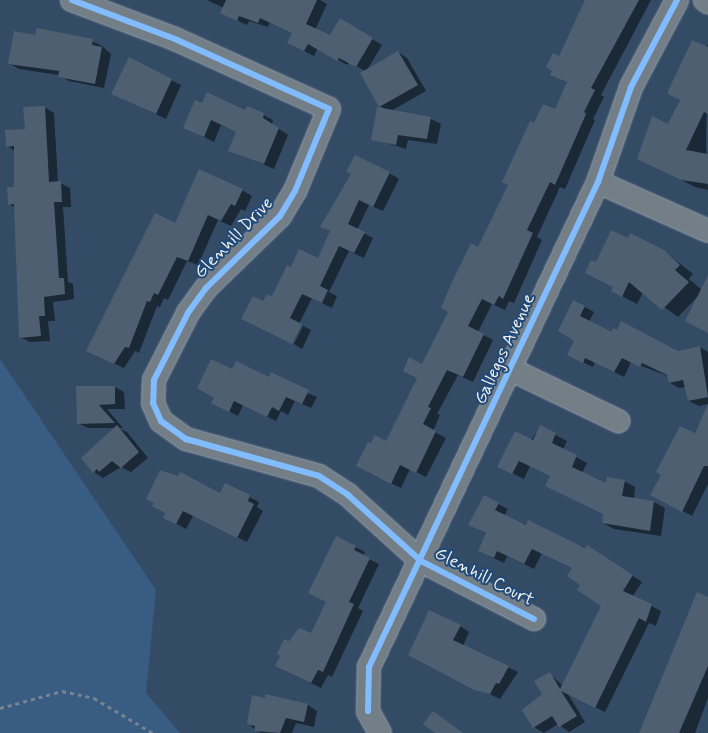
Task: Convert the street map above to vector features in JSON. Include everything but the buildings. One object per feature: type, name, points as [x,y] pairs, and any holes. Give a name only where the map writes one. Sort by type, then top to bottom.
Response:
[{"type":"street","name":"Glenhill Drive","points":[[72,0],[175,39],[329,109],[295,191],[280,216],[206,288],[188,313],[154,380],[154,403],[161,421],[186,439],[319,476],[348,495],[421,561]]},
{"type":"street","name":"Gallegos Avenue","points":[[380,733],[368,711],[370,667],[512,370],[598,182],[631,87],[677,0]]},
{"type":"street","points":[[598,182],[708,231]]},
{"type":"street","points":[[512,370],[618,421]]},
{"type":"street","name":"Glenhill Court","points":[[421,561],[534,619]]},
{"type":"path","points":[[0,708],[62,691],[94,698],[153,733]]},
{"type":"shaded area","points":[[0,359],[156,590],[146,693],[180,733],[0,733]]},
{"type":"cycle path","points":[[72,0],[175,39],[329,109],[295,191],[280,216],[206,288],[188,313],[154,380],[153,403],[161,421],[186,439],[319,476],[348,495],[421,561],[534,619]]},
{"type":"cycle path","points":[[368,711],[369,667],[598,182],[631,87],[677,0]]}]
